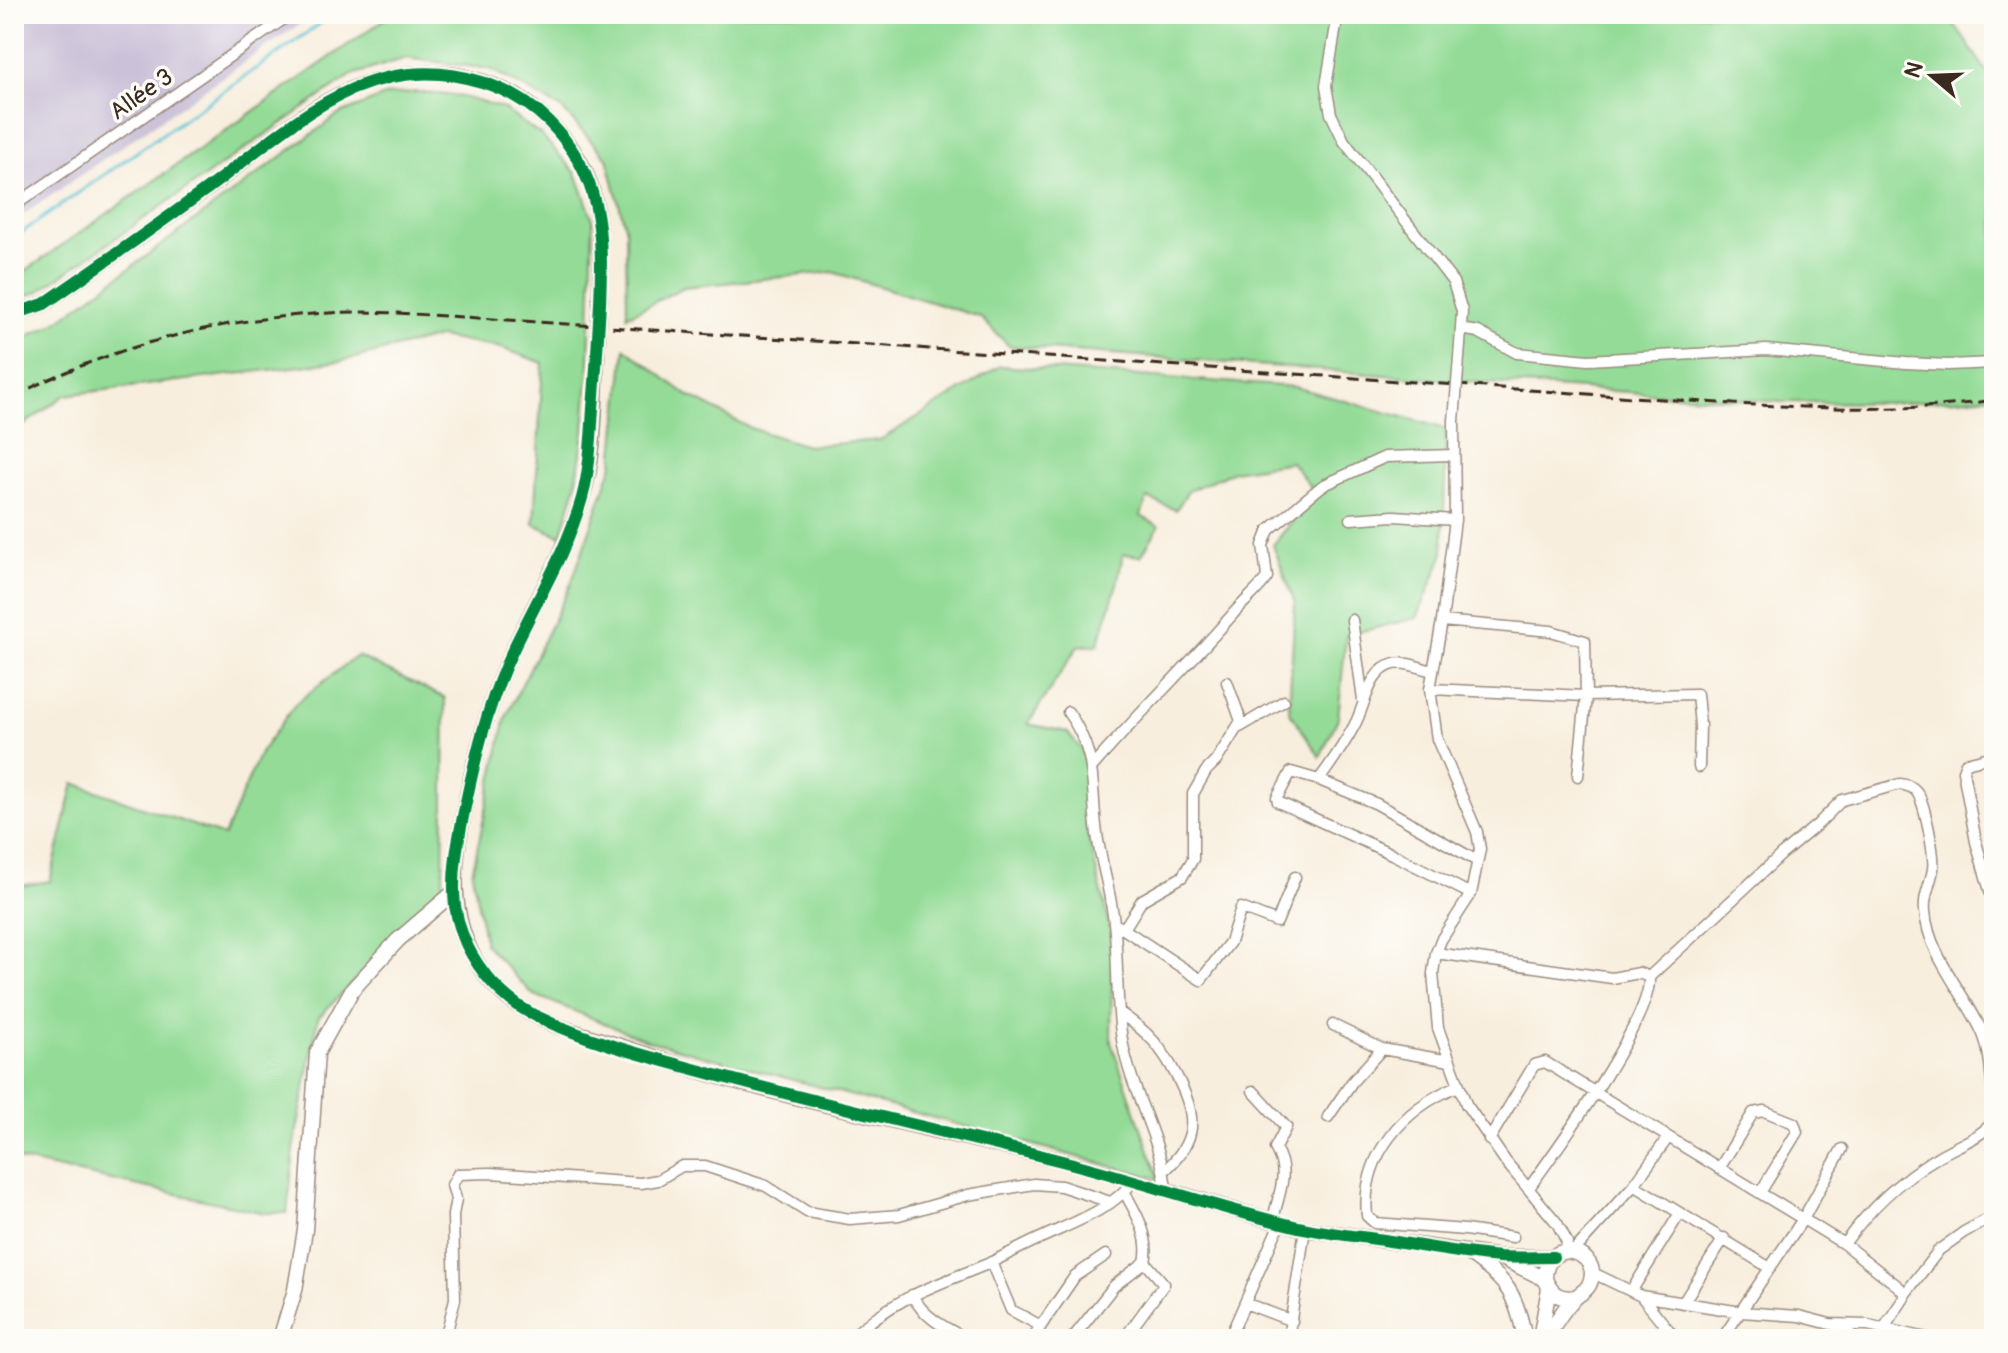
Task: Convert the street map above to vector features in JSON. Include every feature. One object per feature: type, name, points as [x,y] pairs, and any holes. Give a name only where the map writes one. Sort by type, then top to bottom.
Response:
[{"type":"street","name":"Allée 3","points":[[14,206],[291,14]]},
{"type":"street","points":[[1338,14],[1327,65],[1326,86],[1331,114],[1344,141],[1453,282],[1462,311],[1454,421],[1455,520],[1430,689],[1437,739],[1477,832],[1480,849],[1471,894],[1436,953],[1433,973],[1438,1028],[1458,1086],[1489,1140],[1563,1233],[1567,1242],[1564,1253]]},
{"type":"street","points":[[14,314],[44,304],[203,192],[310,111],[347,89],[401,74],[431,72],[464,77],[496,87],[524,101],[565,140],[580,161],[592,187],[601,238],[600,298],[591,455],[583,494],[565,545],[506,665],[492,701],[478,745],[459,837],[454,892],[461,932],[482,971],[508,999],[532,1014],[655,1058],[777,1092],[1056,1159],[1129,1187],[1166,1190],[1305,1229],[1500,1257],[1564,1253],[1586,1259],[1591,1272],[1588,1287]]},
{"type":"street","points":[[1461,329],[1478,332],[1517,353],[1588,360],[1766,350],[1906,363],[1994,363]]},
{"type":"street","points":[[1093,766],[1249,595],[1265,582],[1263,545],[1269,530],[1322,486],[1373,461],[1385,457],[1454,455]]},
{"type":"street","points":[[1351,519],[1394,516],[1455,520]]},
{"type":"street","points":[[1352,620],[1363,702]]},
{"type":"street","points":[[1442,621],[1551,631],[1582,638],[1587,645],[1586,696],[1578,776]]},
{"type":"street","points":[[1319,780],[1358,720],[1377,675],[1394,664],[1432,671]]},
{"type":"street","points":[[1119,926],[1142,900],[1182,877],[1193,859],[1193,794],[1241,721],[1227,682]]},
{"type":"street","points":[[1430,689],[1586,696],[1697,694],[1699,767]]},
{"type":"street","points":[[1238,728],[1284,701]]},
{"type":"street","points":[[1068,712],[1079,727],[1093,766],[1097,836],[1119,926],[1120,1013],[1125,1056],[1164,1171],[1166,1190]]},
{"type":"street","points":[[1994,756],[1971,760],[1963,771],[1976,842],[1994,905]]},
{"type":"street","points":[[1471,894],[1278,802],[1277,798],[1291,772],[1319,780],[1377,804],[1477,861]]},
{"type":"street","points":[[1529,1188],[1595,1093],[1641,1010],[1649,977],[1842,800],[1900,784],[1916,791],[1921,798],[1934,865],[1925,903],[1928,926],[1983,1035],[1994,1101]]},
{"type":"street","points":[[1119,926],[1201,980],[1230,942],[1241,908],[1277,922],[1295,877]]},
{"type":"street","points":[[280,1339],[295,1290],[305,1230],[317,1053],[352,990],[398,940],[454,892]]},
{"type":"street","points":[[1436,953],[1612,978],[1639,973],[1649,977]]},
{"type":"street","points":[[1120,1013],[1151,1037],[1164,1052],[1190,1103],[1188,1143],[1164,1171]]},
{"type":"street","points":[[1333,1025],[1382,1049],[1450,1061]]},
{"type":"street","points":[[1328,1117],[1352,1082],[1382,1049]]},
{"type":"street","points":[[1489,1140],[1537,1063],[1545,1062],[1844,1244],[1905,1294]]},
{"type":"street","points":[[1458,1086],[1439,1093],[1415,1110],[1389,1137],[1375,1158],[1368,1186],[1367,1216],[1375,1223],[1474,1230],[1513,1237]]},
{"type":"street","points":[[1229,1339],[1276,1222],[1284,1174],[1284,1163],[1275,1148],[1286,1127],[1253,1091]]},
{"type":"street","points":[[1719,1169],[1753,1113],[1764,1111],[1794,1123],[1797,1132],[1760,1193]]},
{"type":"street","points":[[1844,1244],[1863,1218],[1893,1187],[1941,1154],[1975,1139],[1994,1121]]},
{"type":"street","points":[[1543,1339],[1548,1263],[1564,1253],[1634,1185],[1667,1139]]},
{"type":"street","points":[[1722,1339],[1803,1219],[1842,1149]]},
{"type":"street","points":[[445,1339],[455,1299],[453,1215],[456,1199],[452,1185],[458,1174],[490,1173],[641,1183],[658,1180],[682,1166],[705,1166],[766,1186],[807,1212],[850,1219],[899,1215],[968,1195],[1034,1184],[1061,1186],[1110,1202]]},
{"type":"street","points":[[1634,1185],[1770,1268]]},
{"type":"street","points":[[850,1339],[881,1312],[912,1295],[991,1262],[1110,1202],[1129,1187]]},
{"type":"street","points":[[1072,1339],[1114,1286],[1145,1262],[1145,1238],[1129,1187]]},
{"type":"street","points":[[1637,1293],[1680,1213]]},
{"type":"street","points":[[1884,1328],[1905,1294],[1939,1250],[1994,1216]]},
{"type":"street","points":[[1395,1242],[1398,1225]]},
{"type":"street","points":[[1288,1339],[1305,1229]]},
{"type":"street","points":[[1683,1303],[1724,1238]]},
{"type":"street","points":[[1465,1251],[1503,1282],[1516,1300],[1525,1339]]},
{"type":"street","points":[[1032,1339],[1075,1276],[1106,1255]]},
{"type":"street","points":[[1500,1257],[1547,1283],[1560,1297],[1575,1297]]},
{"type":"street","points":[[991,1262],[1011,1310],[1041,1326]]},
{"type":"street","points":[[1124,1339],[1164,1284],[1145,1262]]},
{"type":"street","points":[[1591,1272],[1637,1293],[1683,1303],[1741,1312],[1799,1316],[1830,1324],[1884,1328],[1898,1335],[1931,1339]]},
{"type":"street","points":[[1543,1339],[1575,1297],[1588,1287],[1616,1283]]},
{"type":"street","points":[[1637,1293],[1676,1339]]},
{"type":"street","points":[[912,1295],[917,1305],[933,1320],[967,1339]]},
{"type":"street","points":[[1245,1303],[1292,1321]]},
{"type":"street","points":[[1830,1324],[1859,1339]]},
{"type":"shaded area","points":[[14,14],[314,14],[14,221]]},
{"type":"green space","points":[[392,14],[1947,14],[1994,82],[1994,396],[1905,403],[1782,402],[1009,346],[980,317],[832,272],[684,287],[627,316],[626,230],[607,158],[562,109],[490,69],[406,58],[352,75],[39,291],[14,301],[14,279]]},
{"type":"green space","points":[[416,92],[459,96],[502,108],[542,136],[576,173],[593,220],[584,433],[576,486],[561,536],[534,524],[543,363],[501,348],[439,337],[342,361],[65,395],[14,432],[14,337],[26,337],[54,324],[338,115],[387,95]]},
{"type":"green space","points":[[625,348],[687,395],[750,428],[807,446],[880,440],[1000,366],[1295,387],[1446,429],[1443,556],[1417,618],[1346,635],[1338,718],[1320,757],[1289,711],[1295,603],[1273,545],[1315,493],[1291,462],[1233,471],[1188,491],[1176,510],[1147,498],[1141,516],[1159,526],[1141,556],[1123,554],[1098,645],[1078,646],[1028,724],[1067,732],[1082,750],[1090,781],[1086,827],[1112,937],[1111,1042],[1159,1179],[646,1040],[532,994],[485,944],[472,873],[506,717],[571,584],[613,464]]},
{"type":"green space","points":[[357,656],[445,698],[443,888],[318,1018],[295,1141],[287,1213],[265,1213],[14,1159],[14,1122],[19,1116],[19,1008],[14,1003],[14,887],[50,881],[74,783],[224,836],[260,753],[296,703]]},
{"type":"waterway","points":[[14,238],[334,14]]},
{"type":"railway","points":[[14,396],[51,378],[128,349],[207,328],[289,316],[363,312],[1734,404],[1897,408],[1994,400]]},
{"type":"cycle path","points":[[14,314],[44,304],[184,206],[299,119],[331,99],[365,84],[401,75],[440,74],[482,82],[518,98],[549,122],[580,163],[596,206],[601,277],[591,442],[582,498],[557,562],[493,698],[474,767],[456,854],[454,893],[459,925],[472,955],[492,983],[509,999],[538,1017],[624,1049],[797,1096],[1084,1167],[1264,1218],[1316,1231],[1471,1254],[1553,1257]]}]
